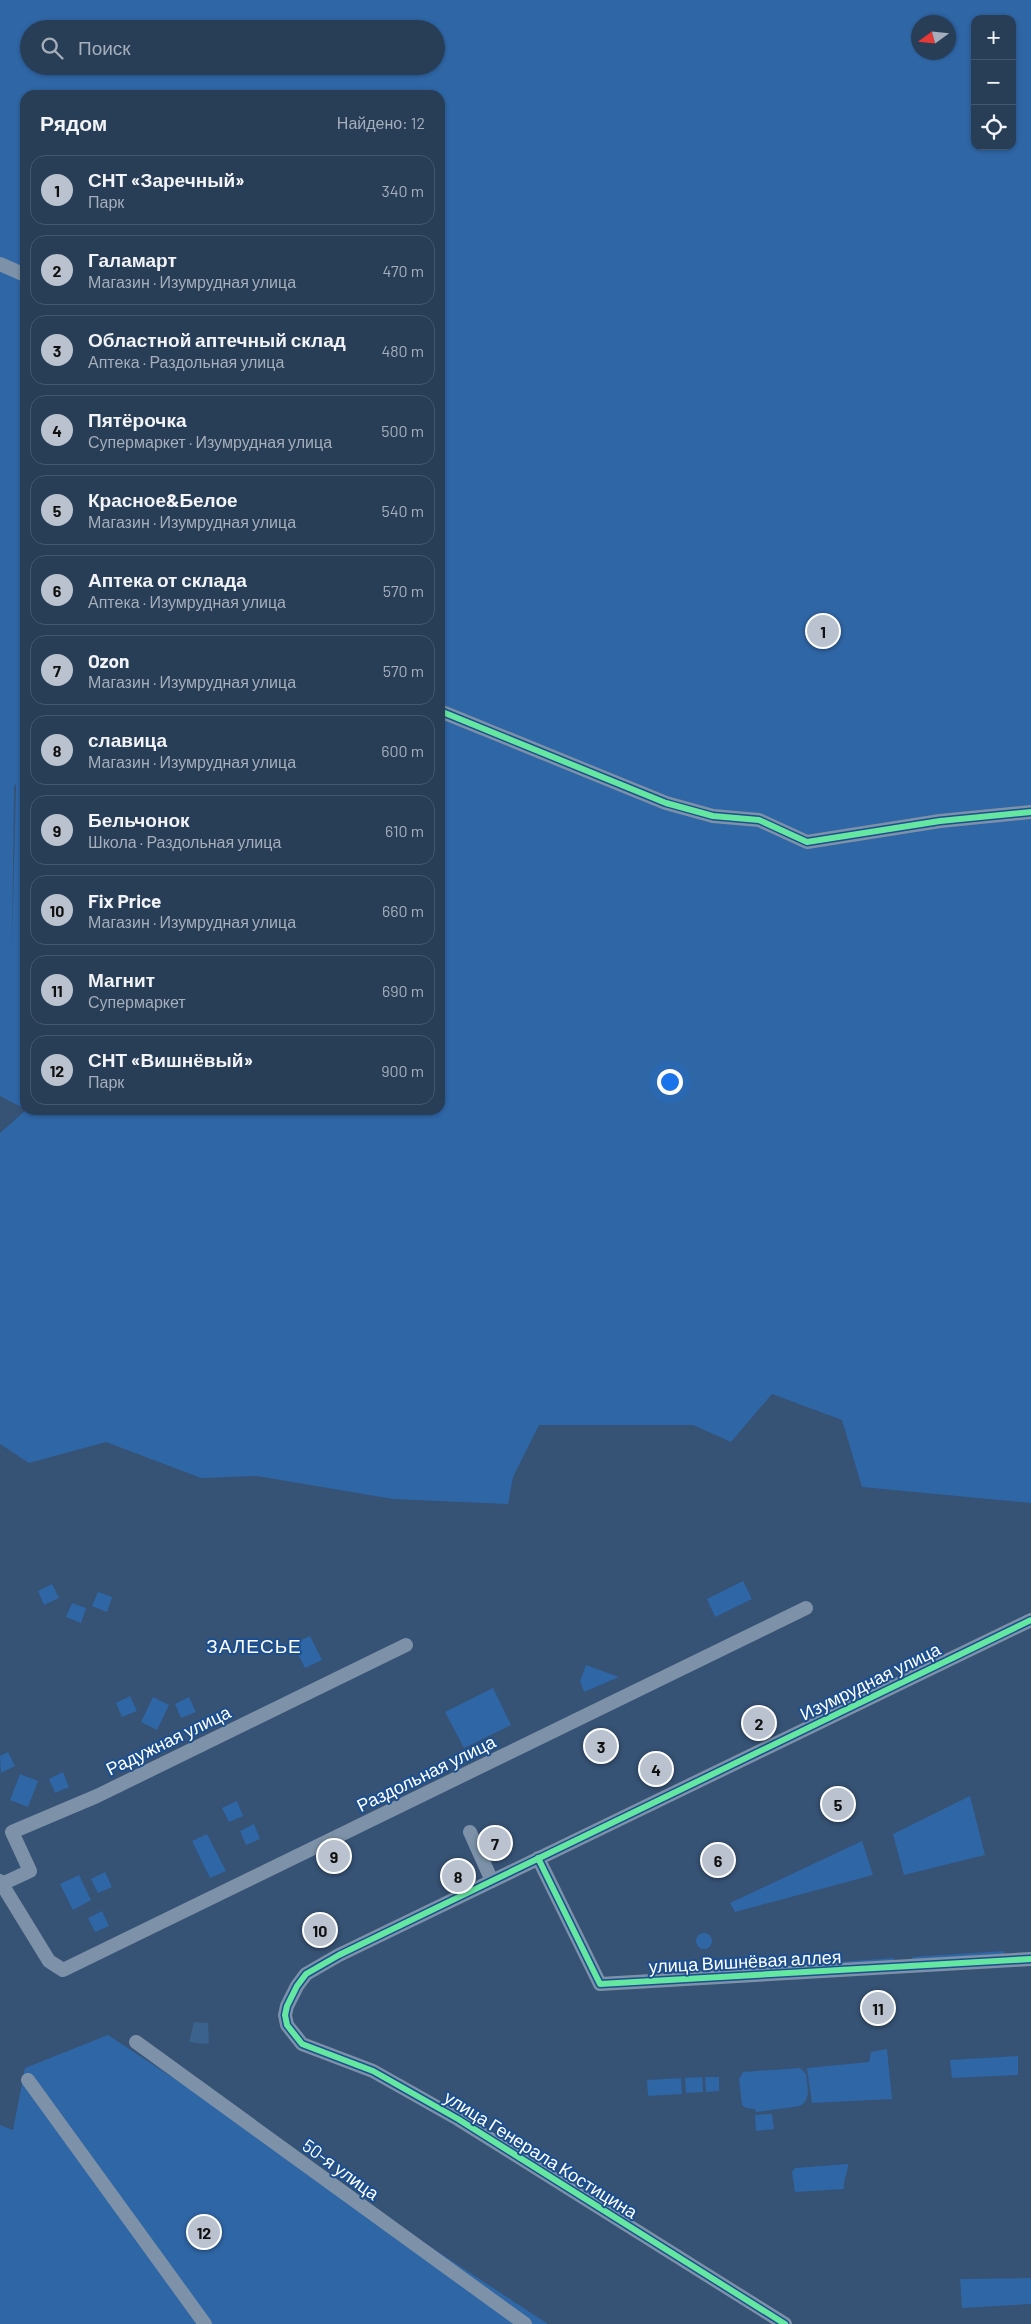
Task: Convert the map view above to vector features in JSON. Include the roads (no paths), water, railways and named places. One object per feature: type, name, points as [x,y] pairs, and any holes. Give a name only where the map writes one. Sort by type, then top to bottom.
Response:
[{"type":"street","points":[[0,264],[20,273]]},
{"type":"street","points":[[445,713],[666,803],[713,816],[760,820],[807,842],[940,821],[1031,812]]},
{"type":"street","name":"Раздольная улица","points":[[1,1882],[49,1961],[63,1970],[806,1608]]},
{"type":"street","name":"Изумрудная улица","points":[[286,2015],[287,2006],[297,1986],[306,1974],[339,1954],[1031,1620]]},
{"type":"street","name":"Радужная улица","points":[[1,1882],[30,1871],[12,1832],[97,1796],[406,1645]]},
{"type":"street","points":[[470,1832],[492,1881]]},
{"type":"street","name":"улица Вишнёвая аллея","points":[[538,1858],[600,1984],[1031,1960]]},
{"type":"street","name":"улица Генерала Костицина","points":[[286,2015],[290,2030],[302,2044],[373,2071],[458,2119],[784,2324]]},
{"type":"street","name":"50-я улица","points":[[136,2042],[525,2324]]},
{"type":"street","points":[[28,2080],[205,2324]]},
{"type":"place","name":"СНТ «Заречный»","points":[[823,631]]},
{"type":"place","name":"Галамарт","points":[[759,1723]]},
{"type":"place","name":"Областной аптечный склад","points":[[601,1746]]},
{"type":"place","name":"Пятёрочка","points":[[656,1769]]},
{"type":"place","name":"Красное&Белое","points":[[838,1804]]},
{"type":"place","name":"Ozon","points":[[495,1843]]},
{"type":"place","name":"Бельчонок","points":[[334,1856]]},
{"type":"place","name":"Аптека от склада","points":[[718,1860]]},
{"type":"place","name":"славица","points":[[458,1876]]},
{"type":"place","name":"Fix Price","points":[[320,1930]]},
{"type":"place","name":"Магнит","points":[[878,2008]]},
{"type":"place","name":"СНТ «Вишнёвый»","points":[[204,2232]]},
{"type":"district","name":"ЗАЛЕСЬЕ","points":[[254,1645]]}]
